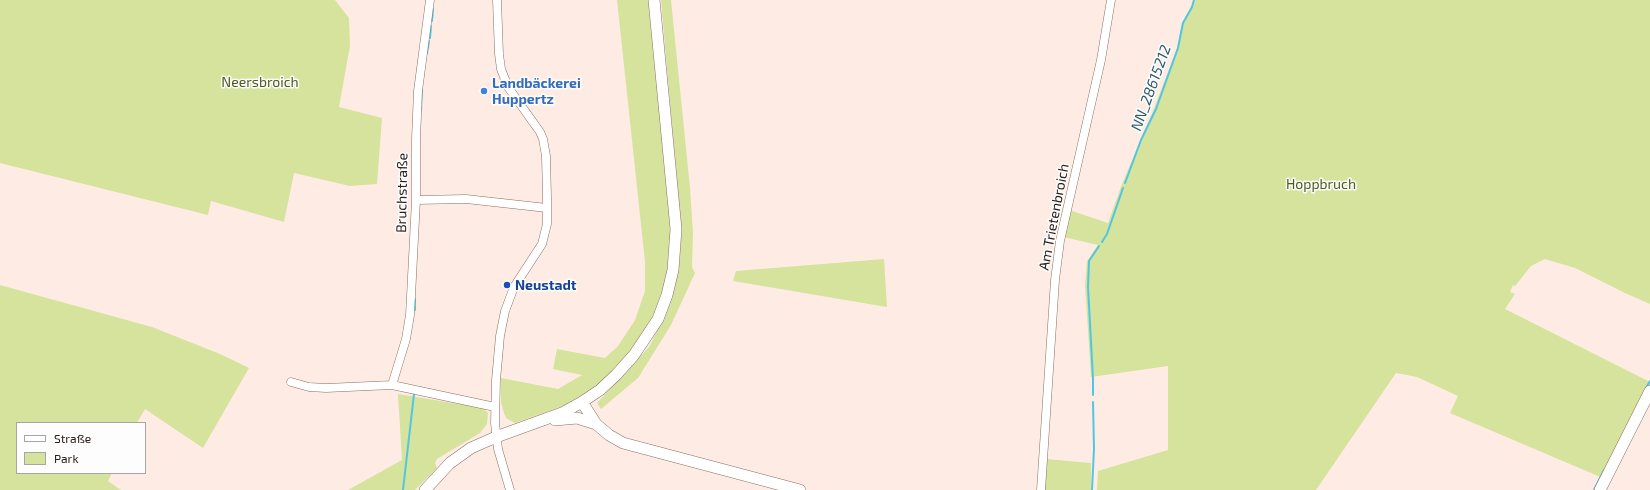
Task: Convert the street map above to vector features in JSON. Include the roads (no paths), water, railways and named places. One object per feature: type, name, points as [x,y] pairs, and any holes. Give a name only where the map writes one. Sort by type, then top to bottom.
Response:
[{"type":"main road","points":[[425,490],[442,471],[460,455],[471,448],[496,437],[562,413],[582,402],[608,382],[626,366],[641,347],[663,306],[674,270],[676,250],[676,219],[654,0]]},
{"type":"main road","points":[[1600,490],[1650,391]]},
{"type":"main road","points":[[582,402],[596,424],[613,438],[628,445],[800,490]]},
{"type":"main road","points":[[538,422],[574,418],[596,424]]},
{"type":"street","name":"Bruchstraße","points":[[392,385],[409,322],[416,200],[418,91],[430,0]]},
{"type":"street","points":[[497,0],[501,69],[508,87],[544,138],[548,208],[547,224],[541,247],[517,281],[505,311],[500,336],[495,407],[496,437],[500,458],[510,490]]},
{"type":"street","name":"Am Trietenbroich","points":[[1041,490],[1055,280],[1060,241],[1101,60],[1112,0]]},
{"type":"street","points":[[416,200],[466,199],[548,208]]},
{"type":"street","points":[[291,382],[309,387],[326,388],[392,385],[495,407]]},
{"type":"waterway","name":"NN_28615212","points":[[1125,183],[1141,140],[1156,109],[1178,48],[1183,23],[1192,7],[1194,0]]},
{"type":"waterway","points":[[432,21],[433,9]]},
{"type":"waterway","points":[[430,38],[431,26]]},
{"type":"waterway","points":[[427,53],[429,41]]},
{"type":"waterway","points":[[421,110],[422,87]]},
{"type":"waterway","name":"NN_28615212","points":[[1102,242],[1107,234],[1123,188]]},
{"type":"waterway","name":"NN_28615212","points":[[1093,395],[1088,287],[1089,261],[1099,246]]},
{"type":"waterway","points":[[415,299],[415,310]]},
{"type":"waterway","points":[[1646,388],[1650,381]]},
{"type":"waterway","points":[[403,490],[414,394]]},
{"type":"waterway","name":"NN_28615212","points":[[1092,490],[1094,449],[1093,402]]},
{"type":"waterway","points":[[1594,490],[1604,470]]},
{"type":"place","name":"Landbäckerei Huppertz","points":[[484,91]]},
{"type":"place","name":"Neustadt","points":[[507,285]]},
{"type":"park label","name":"Neersbroich","points":[[260,82]]},
{"type":"park label","name":"Hoppbruch","points":[[1321,184]]}]
